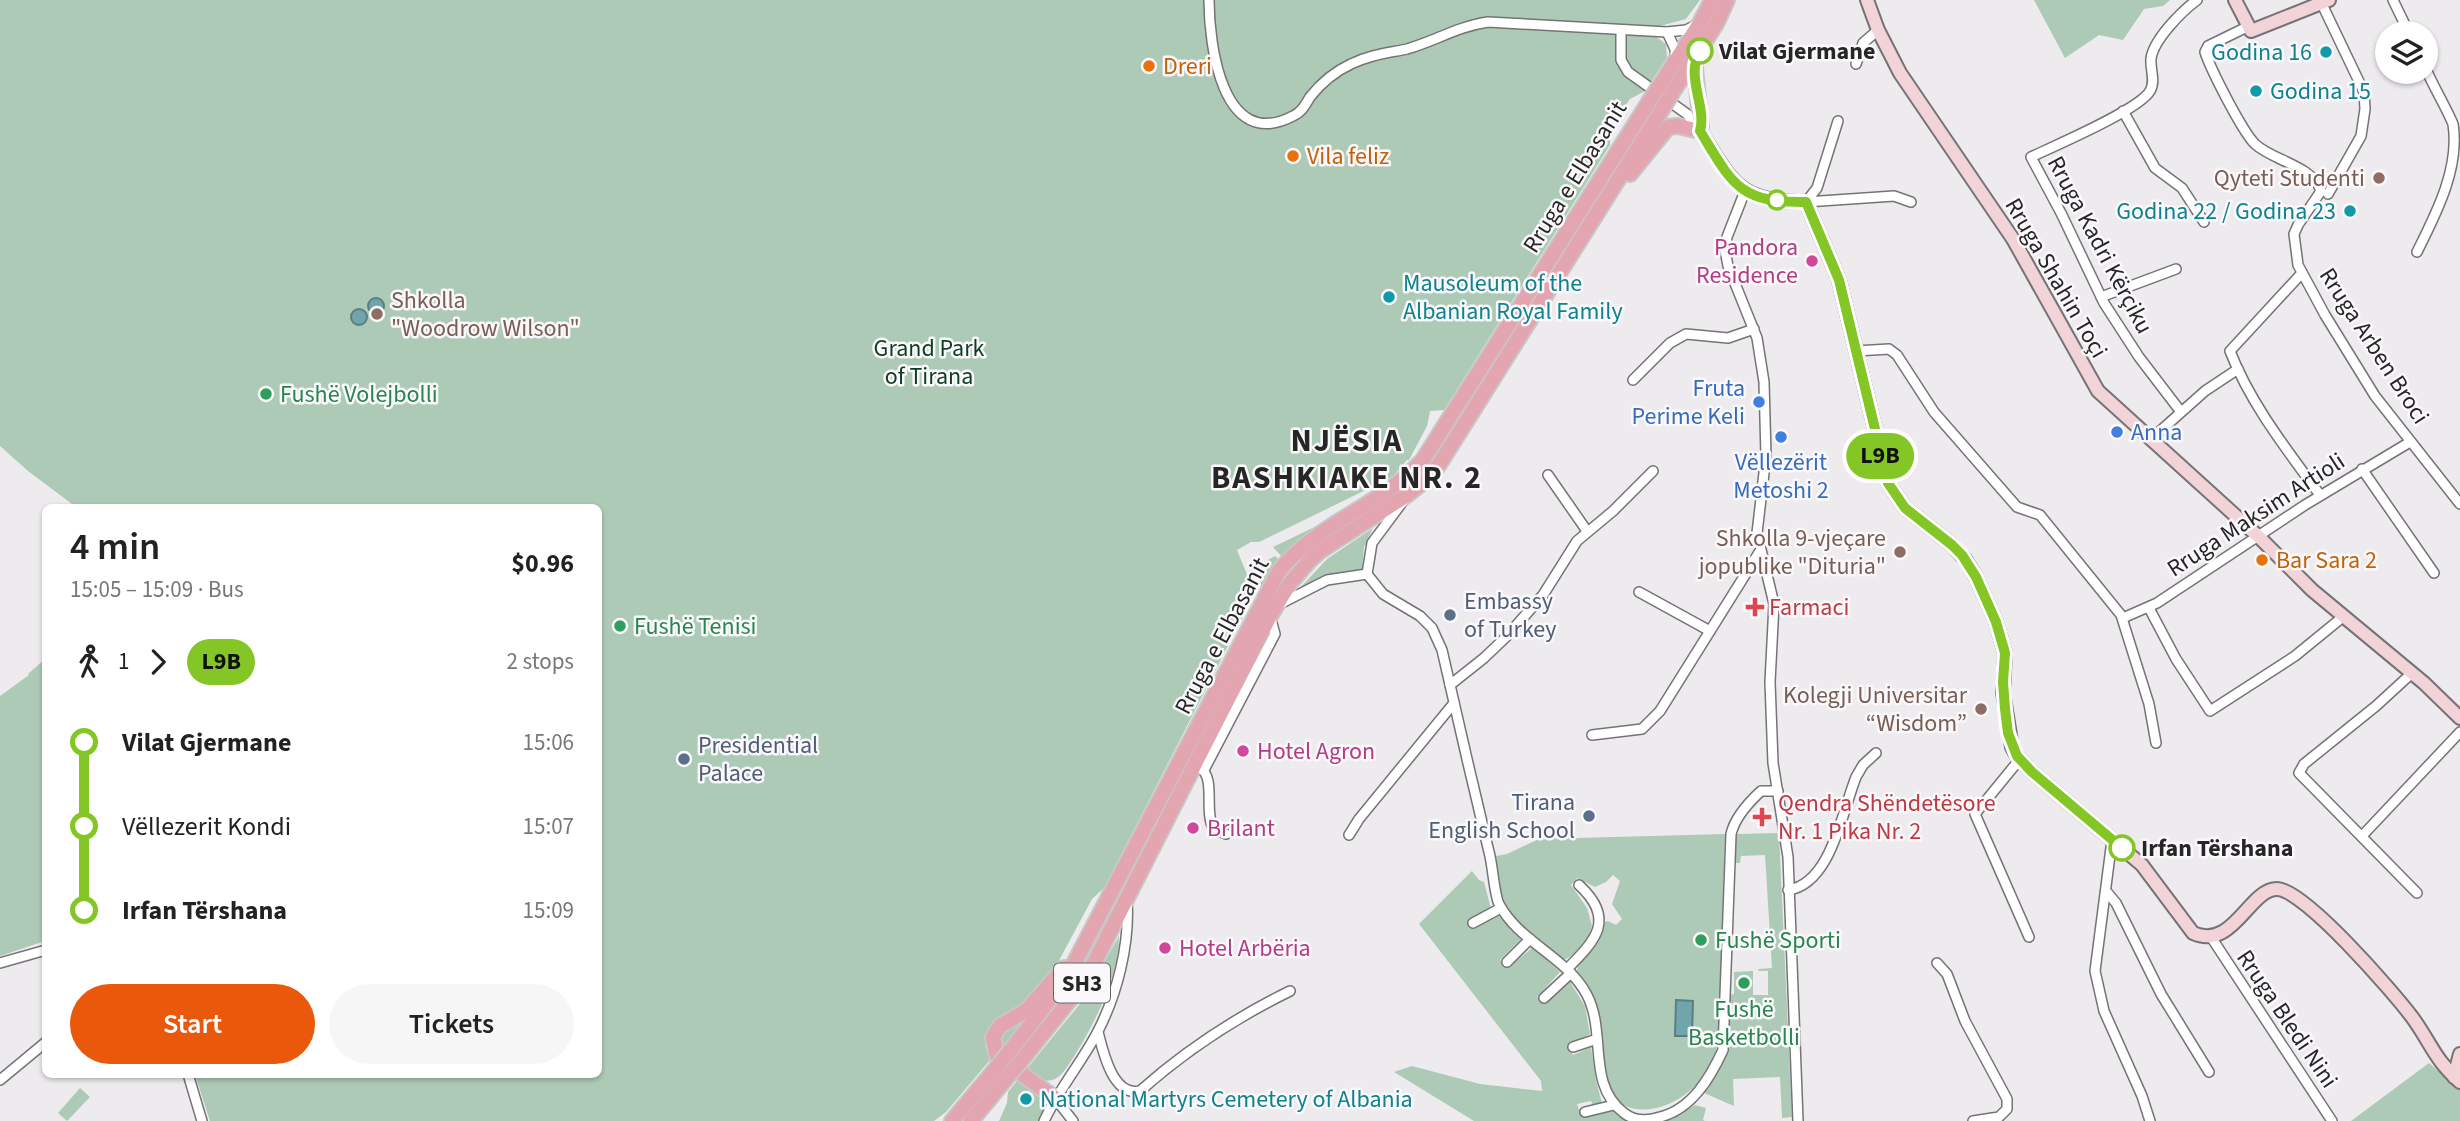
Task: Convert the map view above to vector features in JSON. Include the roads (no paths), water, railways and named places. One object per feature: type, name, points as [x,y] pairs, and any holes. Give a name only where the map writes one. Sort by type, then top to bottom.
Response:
[{"type":"main road","name":"Rruga e Elbasanit","points":[[1016,1056],[1084,946],[1279,571],[1293,554],[1314,536],[1396,485],[1423,460],[1655,107],[1666,89],[1676,60],[1712,0]]},
{"type":"main road","name":"Rruga e Elbasanit","points":[[1666,89],[1695,59],[1727,0]]},
{"type":"main road","points":[[1613,188],[1633,172],[1668,127],[1678,126],[1700,131],[1702,126],[1695,59]]},
{"type":"main road","name":"Rruga e Elbasanit","points":[[952,1121],[998,1077],[1076,992],[1100,952],[1127,894],[1200,768],[1272,612],[1301,570],[1320,551],[1407,495],[1427,479],[1452,445],[1613,188],[1655,107]]},
{"type":"main road","points":[[1055,1098],[997,1056],[993,1037],[1000,1026],[1027,1010],[1084,946]]},
{"type":"main road","name":"Rruga e Elbasanit","points":[[971,1121],[998,1077]]},
{"type":"street","points":[[1209,0],[1211,40],[1217,74],[1236,108],[1244,117],[1257,121],[1284,120],[1295,115],[1334,74],[1351,64],[1367,57],[1409,48],[1470,25],[1488,22],[1667,32],[1686,30],[1700,23]]},
{"type":"street","name":"Rruga Shahin Toçi","points":[[1867,0],[1878,30],[1900,73],[2012,239],[2098,391],[2259,537],[2312,590],[2412,673],[2460,718]]},
{"type":"street","name":"Rruga Kadri Kërçiku","points":[[2181,412],[2138,357],[2101,297],[2062,213],[2031,157],[2123,111],[2150,92],[2153,80],[2151,59],[2156,44],[2197,0]]},
{"type":"street","points":[[2235,0],[2253,27]]},
{"type":"street","points":[[2241,0],[2253,27]]},
{"type":"street","points":[[2393,0],[2403,21]]},
{"type":"street","points":[[2253,27],[2321,1],[2364,92],[2365,109],[2361,136],[2328,194]]},
{"type":"street","name":"Rruga Arben Broci","points":[[2253,27],[2208,46],[2205,52],[2252,140],[2268,153],[2301,170],[2320,187],[2318,197],[2294,234],[2296,260],[2368,384],[2460,504]]},
{"type":"street","points":[[1621,30],[1621,60],[1628,72],[1687,114],[1729,177],[1745,191],[1763,198],[1806,202],[1894,196],[1910,202]]},
{"type":"street","points":[[1856,64],[1863,43],[1878,30]]},
{"type":"street","points":[[1667,32],[1675,49],[1676,60]]},
{"type":"street","points":[[2417,252],[2452,186],[2456,168],[2455,129],[2433,84]]},
{"type":"street","points":[[2123,111],[2155,168],[2182,188],[2204,222]]},
{"type":"street","points":[[1806,202],[1817,188],[1838,121]]},
{"type":"street","points":[[1745,191],[1727,237],[1725,250],[1728,265],[1754,328],[1763,370],[1766,428],[1764,482],[1757,533],[1774,604],[1770,682],[1773,762],[1788,856],[1798,1121]]},
{"type":"street","points":[[1806,202],[1839,280],[1888,483],[1905,508],[1962,555],[1976,577],[1996,622],[2006,657],[2003,684],[2006,721],[2012,747],[2020,759],[2141,865],[2156,881],[2193,933],[2211,937],[2228,928],[2269,890],[2279,889],[2294,895],[2336,931],[2410,1014],[2436,1057],[2457,1079]]},
{"type":"street","points":[[2101,297],[2176,269]]},
{"type":"street","points":[[2302,273],[2230,352],[2270,425],[2320,495]]},
{"type":"street","points":[[1633,380],[1670,343],[1686,334],[1728,338],[1754,328]]},
{"type":"street","points":[[1856,351],[1889,349],[1897,355],[1934,412],[2017,506],[2040,514],[2123,618],[2149,704],[2156,743]]},
{"type":"street","points":[[2150,440],[2213,386],[2238,369]]},
{"type":"street","name":"Rruga Maksim Artioli","points":[[2123,618],[2149,608],[2320,495],[2410,442]]},
{"type":"street","points":[[2362,469],[2434,573]]},
{"type":"street","points":[[1450,685],[1484,658],[1543,595],[1577,541],[1653,471]]},
{"type":"street","points":[[1548,475],[1587,531]]},
{"type":"street","points":[[1407,495],[1372,543],[1367,574],[1382,594],[1420,616],[1432,628],[1443,650],[1490,856],[1497,901],[1513,924],[1569,971],[1588,998],[1594,1016],[1604,1090],[1614,1105],[1630,1117],[1643,1120],[1659,1118],[1684,1104],[1709,1079],[1723,1050],[1731,834],[1734,824],[1754,797],[1761,791],[1778,791]]},
{"type":"street","points":[[1592,735],[1634,731],[1651,722],[1760,551]]},
{"type":"street","points":[[1272,612],[1327,580],[1367,574]]},
{"type":"street","points":[[1639,592],[1710,631]]},
{"type":"street","points":[[2149,608],[2176,659],[2210,711],[2295,656],[2344,616]]},
{"type":"street","points":[[2412,673],[2300,768],[2300,775],[2417,893]]},
{"type":"street","points":[[1349,835],[1359,819],[1454,703]]},
{"type":"street","points":[[2362,836],[2460,732]]},
{"type":"street","points":[[1788,890],[1801,888],[1823,867],[1856,777],[1863,765],[1876,753]]},
{"type":"street","points":[[2020,759],[1975,814],[2029,937]]},
{"type":"street","points":[[1200,768],[1209,785],[1210,822],[1213,828],[1226,834]]},
{"type":"street","points":[[2112,840],[2095,962],[2098,988],[2107,1020],[2142,1096],[2150,1121]]},
{"type":"street","points":[[1544,998],[1569,971],[1597,932],[1597,904],[1579,885]]},
{"type":"street","points":[[2106,891],[2116,903],[2161,994],[2209,1072]]},
{"type":"street","points":[[1044,1121],[1055,1098],[1098,1032],[1126,948],[1129,921],[1127,894]]},
{"type":"street","points":[[1473,923],[1501,908]]},
{"type":"street","name":"Rruga Bledi Nini","points":[[2211,937],[2332,1121]]},
{"type":"street","points":[[1507,962],[1530,939]]},
{"type":"street","points":[[0,963],[42,951]]},
{"type":"street","points":[[1937,963],[1947,974],[1965,1021],[2007,1099],[2007,1108],[1999,1117],[1973,1121]]},
{"type":"street","points":[[1098,1032],[1103,1053],[1117,1081],[1123,1089],[1131,1093],[1140,1091],[1188,1050],[1233,1020],[1290,991]]},
{"type":"street","points":[[1573,1047],[1597,1039]]},
{"type":"street","points":[[0,1080],[42,1045]]},
{"type":"street","points":[[2457,1079],[2460,1054]]},
{"type":"street","points":[[189,1078],[202,1121]]},
{"type":"street","points":[[1055,1098],[1073,1121]]},
{"type":"street","points":[[1585,1112],[1614,1105]]},
{"type":"water","points":[[373,298],[379,298],[384,306],[382,312],[373,314],[368,309],[368,303]]},
{"type":"water","points":[[356,309],[362,309],[367,317],[365,323],[356,325],[351,320],[351,314]]},
{"type":"water","points":[[1676,1000],[1693,1001],[1692,1036],[1675,1036]]},
{"type":"place","name":"Vilat Gjermane","points":[[1700,51]]},
{"type":"place","name":"Godina 16","points":[[2326,52]]},
{"type":"place","name":"Dreri","points":[[1149,66]]},
{"type":"place","name":"Godina 15","points":[[2256,91]]},
{"type":"place","name":"Vila feliz","points":[[1293,156]]},
{"type":"place","name":"Qyteti Studenti","points":[[2379,178]]},
{"type":"place","name":"Godina 22 / Godina 23","points":[[2350,211]]},
{"type":"place","name":"Pandora Residence","points":[[1812,261]]},
{"type":"place","name":"Mausoleum of the Albanian Royal Family","points":[[1389,297]]},
{"type":"place","name":"Shkolla \"Woodrow Wilson\"","points":[[377,314]]},
{"type":"place","name":"Fushë Volejbolli","points":[[266,394]]},
{"type":"place","name":"Fruta Perime Keli","points":[[1759,402]]},
{"type":"place","name":"Anna","points":[[2117,432]]},
{"type":"place","name":"Vëllezërit Metoshi 2","points":[[1781,437]]},
{"type":"place","name":"Shkolla 9-vjeçare jopublike \"Dituria\"","points":[[1900,552]]},
{"type":"place","name":"Bar Sara 2","points":[[2262,560]]},
{"type":"place","name":"Farmaci","points":[[1755,607]]},
{"type":"place","name":"Embassy of Turkey","points":[[1450,615]]},
{"type":"place","name":"Fushë Tenisi","points":[[620,626]]},
{"type":"place","name":"Kolegji Universitar “Wisdom”","points":[[1981,709]]},
{"type":"place","name":"Hotel Agron","points":[[1243,751]]},
{"type":"place","name":"Presidential Palace","points":[[684,759]]},
{"type":"place","name":"Tirana English School","points":[[1589,816]]},
{"type":"place","name":"Qendra Shëndetësore Nr. 1 Pika Nr. 2","points":[[1762,817]]},
{"type":"place","name":"Brilant","points":[[1193,828]]},
{"type":"place","name":"Irfan Tërshana","points":[[2122,848]]},
{"type":"place","name":"Fushë Sporti","points":[[1701,940]]},
{"type":"place","name":"Hotel Arbëria","points":[[1165,948]]},
{"type":"place","name":"Fushë Basketbolli","points":[[1744,983]]},
{"type":"place","name":"National Martyrs Cemetery of Albania","points":[[1026,1099]]},
{"type":"district","name":"NJËSIA BASHKIAKE NR. 2","points":[[1347,460]]},
{"type":"park label","name":"Grand Park of Tirana","points":[[929,362]]}]
